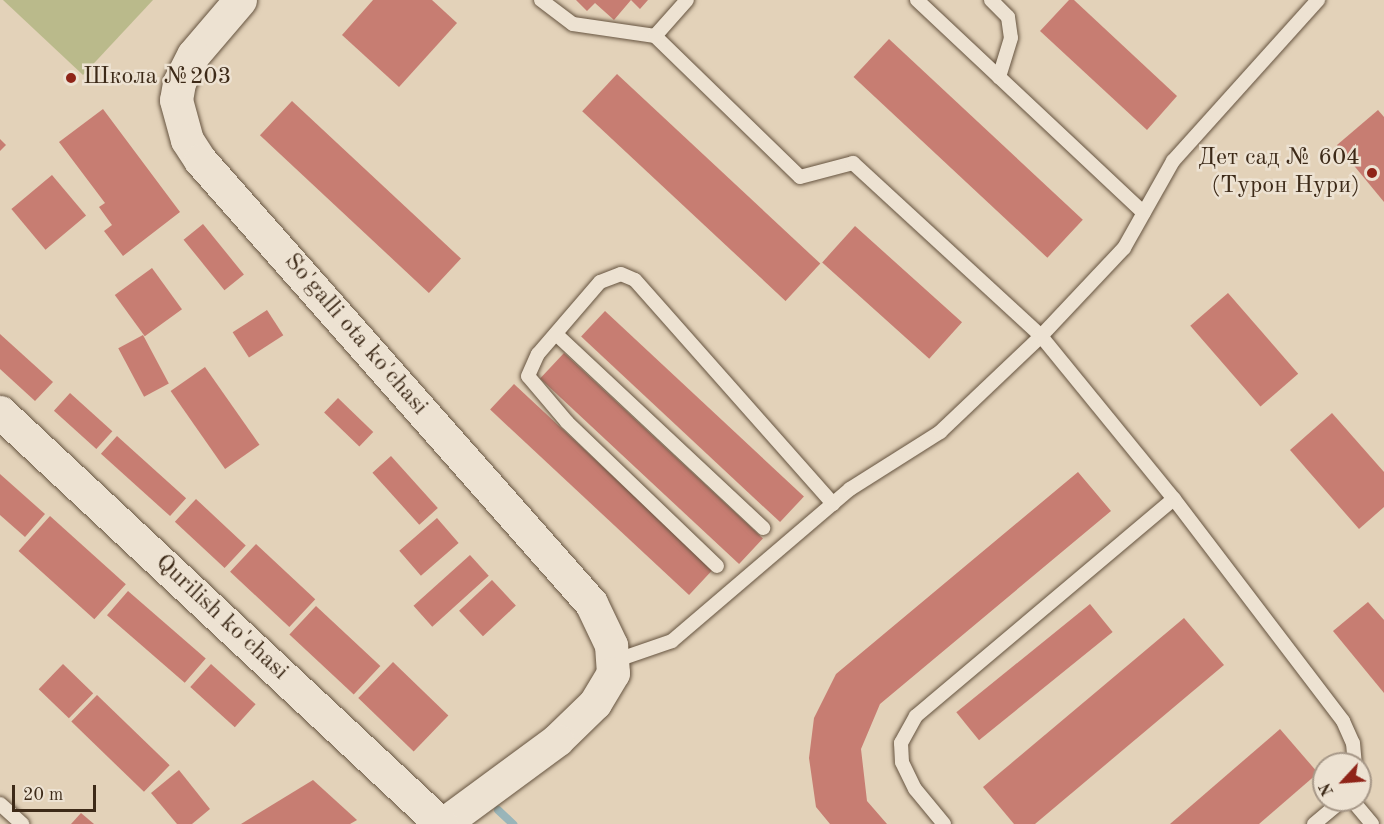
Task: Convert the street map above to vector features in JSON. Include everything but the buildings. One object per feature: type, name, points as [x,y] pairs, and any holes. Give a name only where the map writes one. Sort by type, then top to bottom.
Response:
[{"type":"street","name":"So'galli ota ko'chasi","points":[[240,0],[193,56],[179,83],[176,100],[186,140],[200,160],[591,603],[607,630],[614,661]]},
{"type":"street","name":"Qurilish ko'chasi","points":[[0,411],[442,824]]},
{"type":"street","points":[[442,824],[557,740],[603,694],[609,684],[614,661]]},
{"type":"lane","points":[[541,0],[573,24],[655,36],[800,177],[853,163],[1041,336],[1174,499],[1343,721],[1353,743],[1354,752]]},
{"type":"lane","points":[[655,36],[687,0]]},
{"type":"lane","points":[[917,0],[1144,213]]},
{"type":"lane","points":[[991,0],[1008,17],[1011,38],[999,77]]},
{"type":"lane","points":[[614,661],[672,641],[833,504],[940,432],[1041,336],[1124,248],[1173,161],[1318,0]]},
{"type":"lane","points":[[717,566],[567,422],[528,376],[538,354],[600,282],[621,274],[634,280],[833,504]]},
{"type":"lane","points":[[556,334],[763,528]]},
{"type":"lane","points":[[944,824],[915,789],[902,762],[901,743],[916,716],[1174,499]]},
{"type":"lane","points":[[0,804],[22,824]]},
{"type":"lane","points":[[1314,824],[1328,812]]},
{"type":"lane","points":[[1362,812],[1372,824]]},
{"type":"green space","points":[[3,0],[153,0],[83,75]]},
{"type":"waterway","points":[[498,810],[513,824]]},
{"type":"place","name":"Школа №203","points":[[71,78]]},
{"type":"place","name":"Дет сад № 604 (Турон Нури)","points":[[1372,173]]}]
